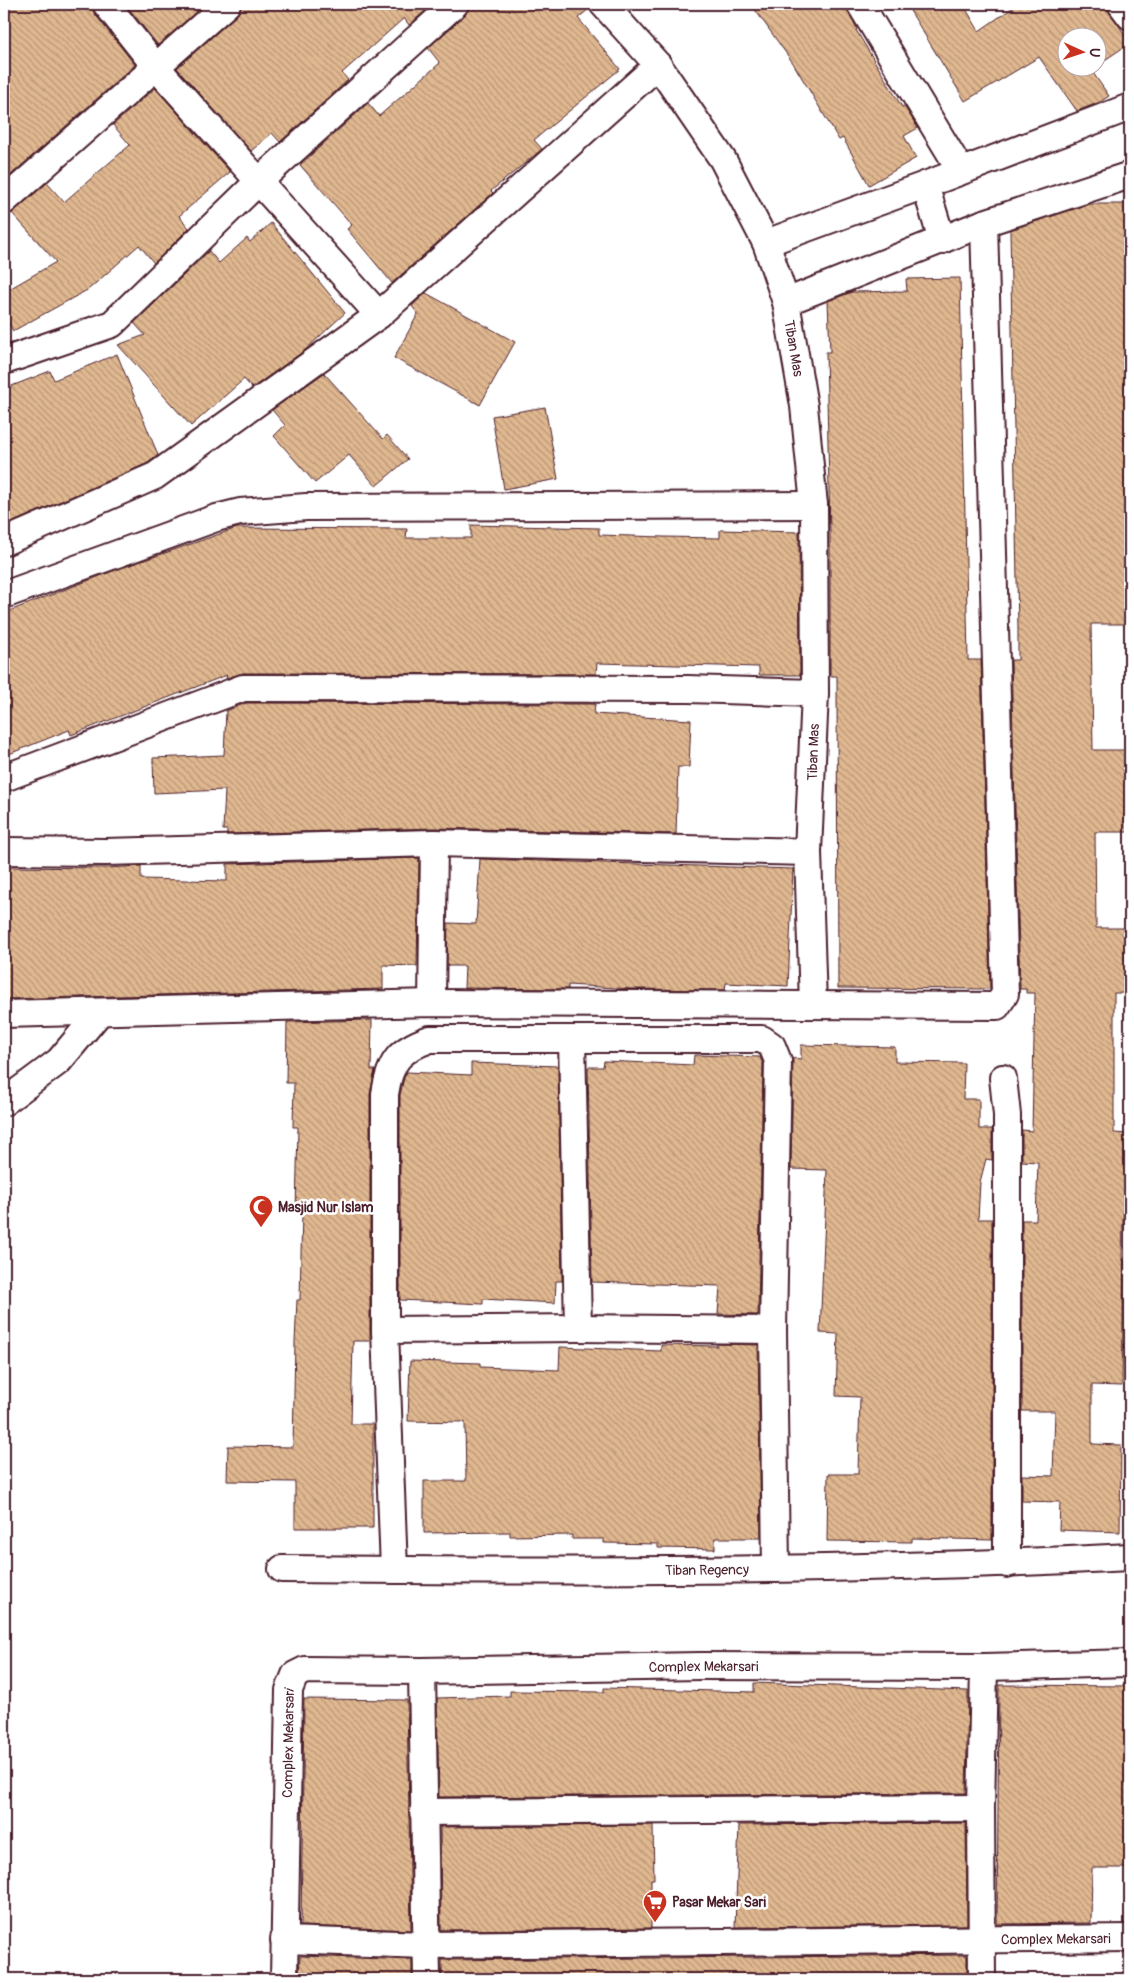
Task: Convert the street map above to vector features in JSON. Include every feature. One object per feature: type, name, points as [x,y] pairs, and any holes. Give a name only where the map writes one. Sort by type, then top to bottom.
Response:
[{"type":"street","points":[[106,4],[156,67],[379,315]]},
{"type":"street","points":[[4,201],[227,4]]},
{"type":"street","points":[[4,361],[112,324],[258,182],[455,4]]},
{"type":"street","name":"Tiban Mas","points":[[603,4],[658,66],[723,160],[766,243],[786,302],[804,406],[814,505],[815,693],[808,852],[813,1005]]},
{"type":"street","points":[[860,4],[961,170]]},
{"type":"street","points":[[1121,4],[1130,16]]},
{"type":"street","points":[[4,542],[155,476],[379,315],[658,66]]},
{"type":"street","points":[[766,243],[1130,107]]},
{"type":"street","name":"Tiban Mas","points":[[786,302],[984,223],[1130,175]]},
{"type":"street","points":[[925,185],[942,240]]},
{"type":"street","points":[[4,1014],[432,1003],[997,1006],[1005,994],[984,223]]},
{"type":"street","points":[[4,595],[216,518],[240,512],[306,507],[814,505]]},
{"type":"street","points":[[4,778],[243,688],[688,689],[815,693]]},
{"type":"street","points":[[432,1003],[434,843]]},
{"type":"street","points":[[4,851],[105,852],[434,843],[808,852]]},
{"type":"street","points":[[4,1102],[59,1061],[100,1012]]},
{"type":"street","points":[[394,1570],[385,1330],[384,1094],[388,1075],[398,1056],[412,1046],[430,1039],[762,1039],[772,1046],[778,1061],[773,1330],[776,1569]]},
{"type":"street","points":[[572,1039],[578,1328]]},
{"type":"street","points":[[1003,1078],[1007,1116],[1007,1564]]},
{"type":"street","points":[[385,1330],[578,1328],[773,1330]]},
{"type":"street","name":"Tiban Regency","points":[[282,1569],[776,1569],[1007,1564],[1130,1557]]},
{"type":"street","name":"Complex Mekarsari","points":[[284,1979],[288,1706],[291,1682],[295,1675],[305,1670],[316,1668],[422,1671],[700,1666],[984,1666],[1130,1663]]},
{"type":"street","name":"Complex Mekarsari","points":[[982,1979],[981,1808],[984,1666]]},
{"type":"street","points":[[422,1671],[427,1979]]},
{"type":"street","points":[[423,1812],[981,1808]]},
{"type":"street","name":"Complex Mekarsari","points":[[284,1940],[425,1945],[1130,1938]]},
{"type":"building","points":[[4,4],[91,4],[94,13],[135,65],[4,181]]},
{"type":"building","points":[[125,4],[205,4],[158,45]]},
{"type":"building","points":[[242,4],[433,4],[409,25],[404,18],[342,73],[348,80],[280,142],[272,133],[251,151],[177,68],[237,15]]},
{"type":"building","points":[[470,4],[588,4],[589,9],[578,18],[620,69],[534,140],[542,149],[491,191],[493,193],[392,283],[347,229],[352,225],[300,165],[368,103],[379,116],[440,63],[428,48],[465,15]]},
{"type":"building","points":[[751,4],[845,4],[856,30],[902,107],[904,106],[918,128],[904,136],[916,158],[869,185],[843,138],[839,140],[793,63]]},
{"type":"building","points":[[906,4],[963,4],[979,31],[1018,4],[1105,4],[1130,43],[1106,59],[1106,28],[1056,28],[1056,78],[1097,78],[1109,96],[1100,102],[1077,111],[1039,57],[965,101]]},
{"type":"building","points":[[155,88],[230,172],[179,216],[189,228],[154,263],[139,245],[89,289],[13,331],[4,315],[4,292],[56,262],[12,213],[47,183],[64,202],[130,145],[113,125]]},
{"type":"building","points":[[1090,204],[1130,204],[1130,624],[1091,624],[1093,750],[1130,750],[1130,832],[1095,832],[1096,928],[1130,928],[1130,993],[1114,993],[1114,1133],[1128,1134],[1122,1260],[1124,1260],[1122,1386],[1092,1385],[1092,1444],[1121,1445],[1120,1532],[1059,1530],[1060,1502],[1022,1501],[1022,1475],[1053,1476],[1055,1411],[1022,1411],[1022,1220],[1036,1220],[1038,1162],[1022,1161],[1022,1130],[1032,1131],[1035,993],[1026,993],[1026,989],[1020,989],[1011,660],[1018,660],[1018,629],[1010,230]]},
{"type":"building","points":[[271,223],[345,313],[304,351],[252,388],[244,379],[191,426],[118,345],[145,335],[134,323],[209,251],[219,263],[247,238],[250,242]]},
{"type":"building","points":[[960,278],[968,660],[981,660],[990,989],[838,988],[837,676],[830,676],[830,532],[826,352],[830,352],[828,301],[852,292],[907,291],[906,279]]},
{"type":"building","points":[[426,293],[515,342],[480,405],[394,358],[418,314],[412,306]]},
{"type":"building","points":[[117,354],[158,455],[148,463],[4,526],[4,389],[50,371],[54,380]]},
{"type":"building","points":[[324,373],[383,439],[387,435],[408,459],[376,486],[349,455],[315,483],[274,436],[285,425],[272,410]]},
{"type":"building","points":[[545,407],[558,479],[504,489],[492,416]]},
{"type":"building","points":[[471,525],[599,528],[599,535],[664,537],[720,538],[720,530],[799,532],[800,675],[759,675],[759,667],[597,663],[596,674],[243,673],[226,678],[227,675],[71,735],[69,730],[4,756],[4,613],[113,571],[237,528],[407,529],[406,538],[471,538]]},
{"type":"building","points":[[246,703],[595,704],[594,714],[691,720],[689,767],[678,767],[676,834],[434,828],[227,834],[227,830],[223,830],[225,790],[154,793],[153,758],[224,755],[226,711]]},
{"type":"building","points":[[419,858],[417,966],[383,965],[383,989],[4,999],[4,867],[108,868],[141,866],[141,879],[227,881],[227,864]]},
{"type":"building","points":[[480,859],[793,869],[788,986],[726,983],[725,990],[632,989],[568,985],[568,989],[464,988],[465,966],[447,966],[448,923],[476,924]]},
{"type":"building","points":[[372,1020],[371,1070],[375,1070],[370,1094],[370,1341],[353,1341],[351,1424],[373,1424],[373,1528],[295,1528],[295,1482],[227,1481],[228,1446],[293,1447],[295,1342],[297,1300],[300,1300],[302,1211],[296,1211],[298,1127],[293,1127],[294,1083],[286,1083],[287,1022]]},
{"type":"building","points":[[801,1045],[895,1047],[895,1062],[964,1063],[963,1099],[979,1099],[979,1129],[992,1129],[992,1160],[986,1159],[980,1182],[978,1219],[992,1219],[992,1540],[912,1538],[912,1542],[827,1541],[828,1474],[858,1474],[860,1397],[836,1396],[838,1334],[820,1333],[827,1170],[791,1169],[793,1058],[801,1059]]},
{"type":"building","points":[[694,1055],[760,1057],[763,1064],[758,1315],[718,1314],[720,1286],[592,1282],[588,1067],[603,1067],[604,1061],[693,1065]]},
{"type":"building","points":[[471,1063],[558,1066],[562,1281],[556,1281],[555,1303],[483,1299],[483,1304],[400,1300],[400,1095],[404,1078],[407,1072],[471,1075]]},
{"type":"building","points":[[717,1344],[758,1345],[761,1538],[715,1538],[715,1549],[658,1548],[658,1544],[604,1543],[604,1539],[572,1539],[572,1535],[510,1536],[510,1532],[424,1533],[424,1481],[466,1481],[465,1422],[408,1421],[410,1361],[480,1363],[480,1367],[559,1370],[560,1347],[661,1351],[661,1345],[717,1346]]},
{"type":"building","points":[[754,1683],[968,1691],[966,1793],[439,1797],[437,1698],[510,1696],[510,1691],[604,1692],[604,1688],[754,1692]]},
{"type":"building","points":[[999,1685],[1130,1686],[1130,1868],[1092,1868],[1091,1923],[997,1924]]},
{"type":"building","points":[[304,1699],[407,1700],[411,1930],[301,1926]]},
{"type":"building","points":[[966,1823],[967,1925],[735,1927],[739,1825]]},
{"type":"building","points":[[653,1825],[654,1879],[651,1879],[651,1928],[441,1930],[440,1827]]},
{"type":"building","points":[[967,1955],[967,1979],[442,1979],[442,1960]]},
{"type":"building","points":[[300,1956],[412,1960],[412,1979],[299,1979]]},
{"type":"place","name":"Masjid Nur Islam","points":[[261,1228]]},
{"type":"place","name":"Pasar Mekar Sari","points":[[655,1923]]}]
